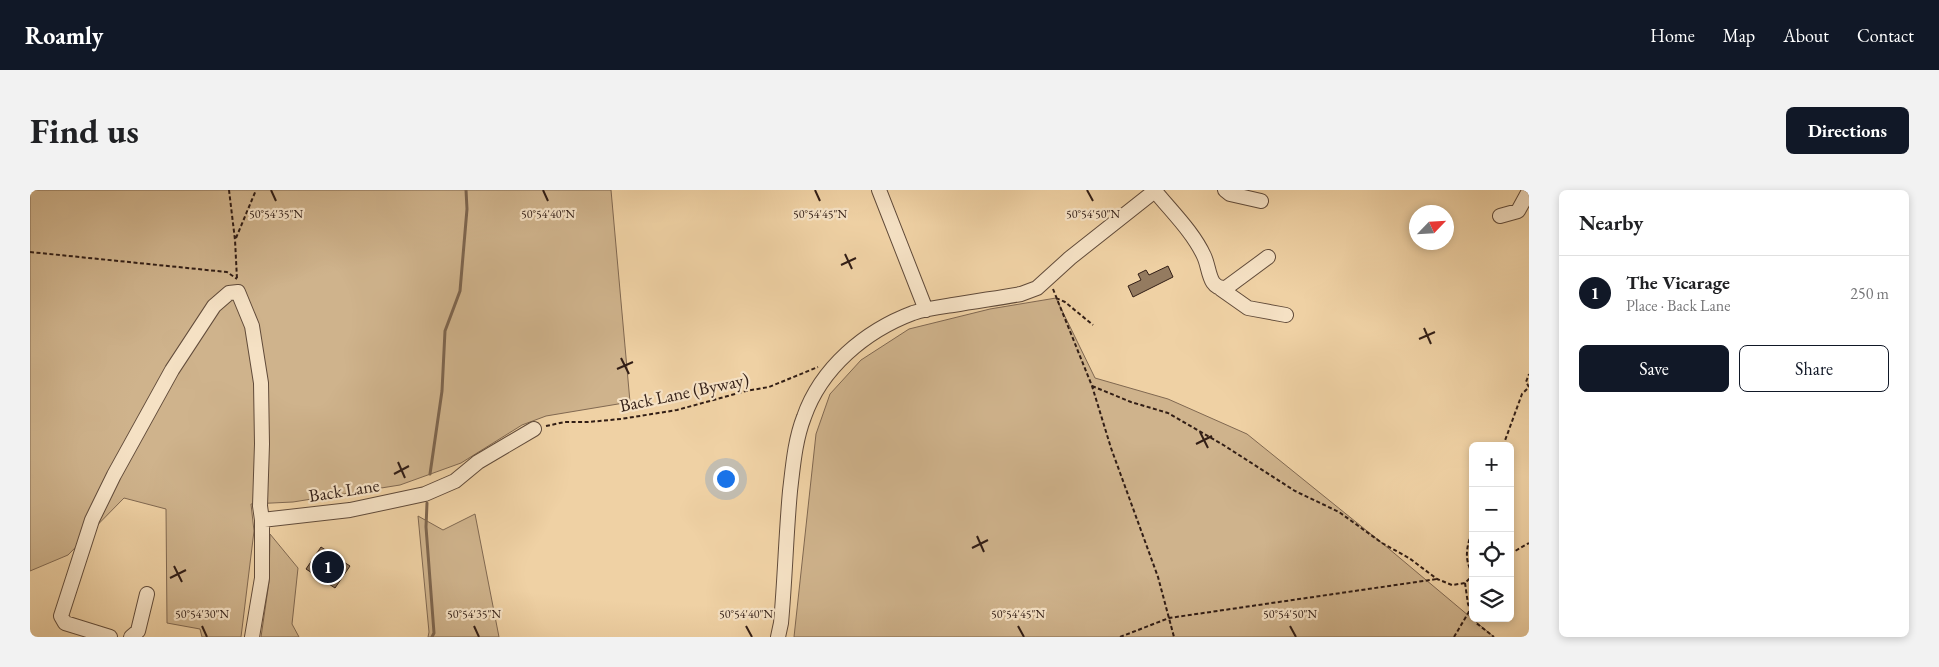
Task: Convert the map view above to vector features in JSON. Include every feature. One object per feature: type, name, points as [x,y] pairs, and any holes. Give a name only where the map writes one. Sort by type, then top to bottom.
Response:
[{"type":"street","points":[[879,190],[926,310]]},
{"type":"street","points":[[1225,190],[1230,194],[1260,201]]},
{"type":"street","points":[[778,637],[781,623],[792,475],[804,417],[822,380],[835,364],[853,347],[872,334],[904,317],[926,310],[1020,294],[1037,288],[1070,258],[1156,191],[1198,244],[1206,259],[1212,282],[1248,308],[1286,314]]},
{"type":"street","points":[[1500,216],[1518,210],[1529,191]]},
{"type":"street","points":[[1221,288],[1226,288],[1268,257]]},
{"type":"street","points":[[110,637],[65,623],[61,616],[92,520],[114,475],[172,370],[214,306],[238,286],[252,326],[261,383],[260,506],[262,520],[262,578],[252,637]]},
{"type":"street","name":"Back Lane","points":[[262,520],[350,510],[425,494],[455,480],[478,462],[534,429]]},
{"type":"street","points":[[131,637],[138,631],[147,594]]},
{"type":"path","points":[[228,190],[235,240],[238,286]]},
{"type":"path","points":[[235,240],[256,190]]},
{"type":"path","points":[[30,252],[227,272],[238,286]]},
{"type":"path","points":[[1049,278],[1092,386],[1111,448],[1158,577],[1174,637]]},
{"type":"path","points":[[1056,298],[1065,302],[1093,325]]},
{"type":"path","name":"Back Lane (Byway)","points":[[534,429],[565,422],[621,419],[677,410],[746,390],[769,387],[803,372],[835,364]]},
{"type":"path","points":[[1504,442],[1522,394],[1529,387],[1526,382],[1529,374]]},
{"type":"path","points":[[1092,386],[1131,402],[1168,413],[1225,446],[1295,491],[1340,512],[1382,543],[1409,558],[1437,579],[1452,585],[1464,583],[1471,577]]},
{"type":"path","points":[[1469,539],[1466,546],[1467,566],[1469,569]]},
{"type":"path","points":[[1514,552],[1529,543]]},
{"type":"path","points":[[1120,637],[1169,618],[1437,579]]},
{"type":"path","points":[[1464,583],[1469,606]]},
{"type":"path","points":[[1454,637],[1469,612]]},
{"type":"path","points":[[1478,622],[1494,637]]},
{"type":"shaded area","points":[[30,190],[611,190],[630,402],[546,416],[522,425],[461,463],[400,485],[293,502],[251,504],[254,531],[241,637],[202,637],[200,629],[167,623],[166,509],[124,498],[68,555],[30,571]]},
{"type":"shaded area","points":[[1056,298],[1095,378],[1168,399],[1247,434],[1469,616],[1469,622],[1476,622],[1494,637],[794,637],[816,434],[830,394],[861,360],[909,329],[990,309]]},
{"type":"shaded area","points":[[475,514],[499,637],[428,637],[418,516],[443,530]]},
{"type":"shaded area","points":[[270,534],[298,568],[292,624],[299,637],[261,637],[269,582]]},
{"type":"building","points":[[1168,266],[1173,277],[1133,297],[1128,286],[1141,280],[1138,274],[1146,270],[1149,275]]},
{"type":"building","points":[[321,547],[350,566],[335,588],[306,569]]},
{"type":"waterway","points":[[430,474],[442,391],[445,331],[460,291],[467,209],[466,190]]},
{"type":"waterway","points":[[427,503],[426,527],[434,633],[432,637]]},
{"type":"place","name":"The Vicarage","points":[[328,567]]}]
